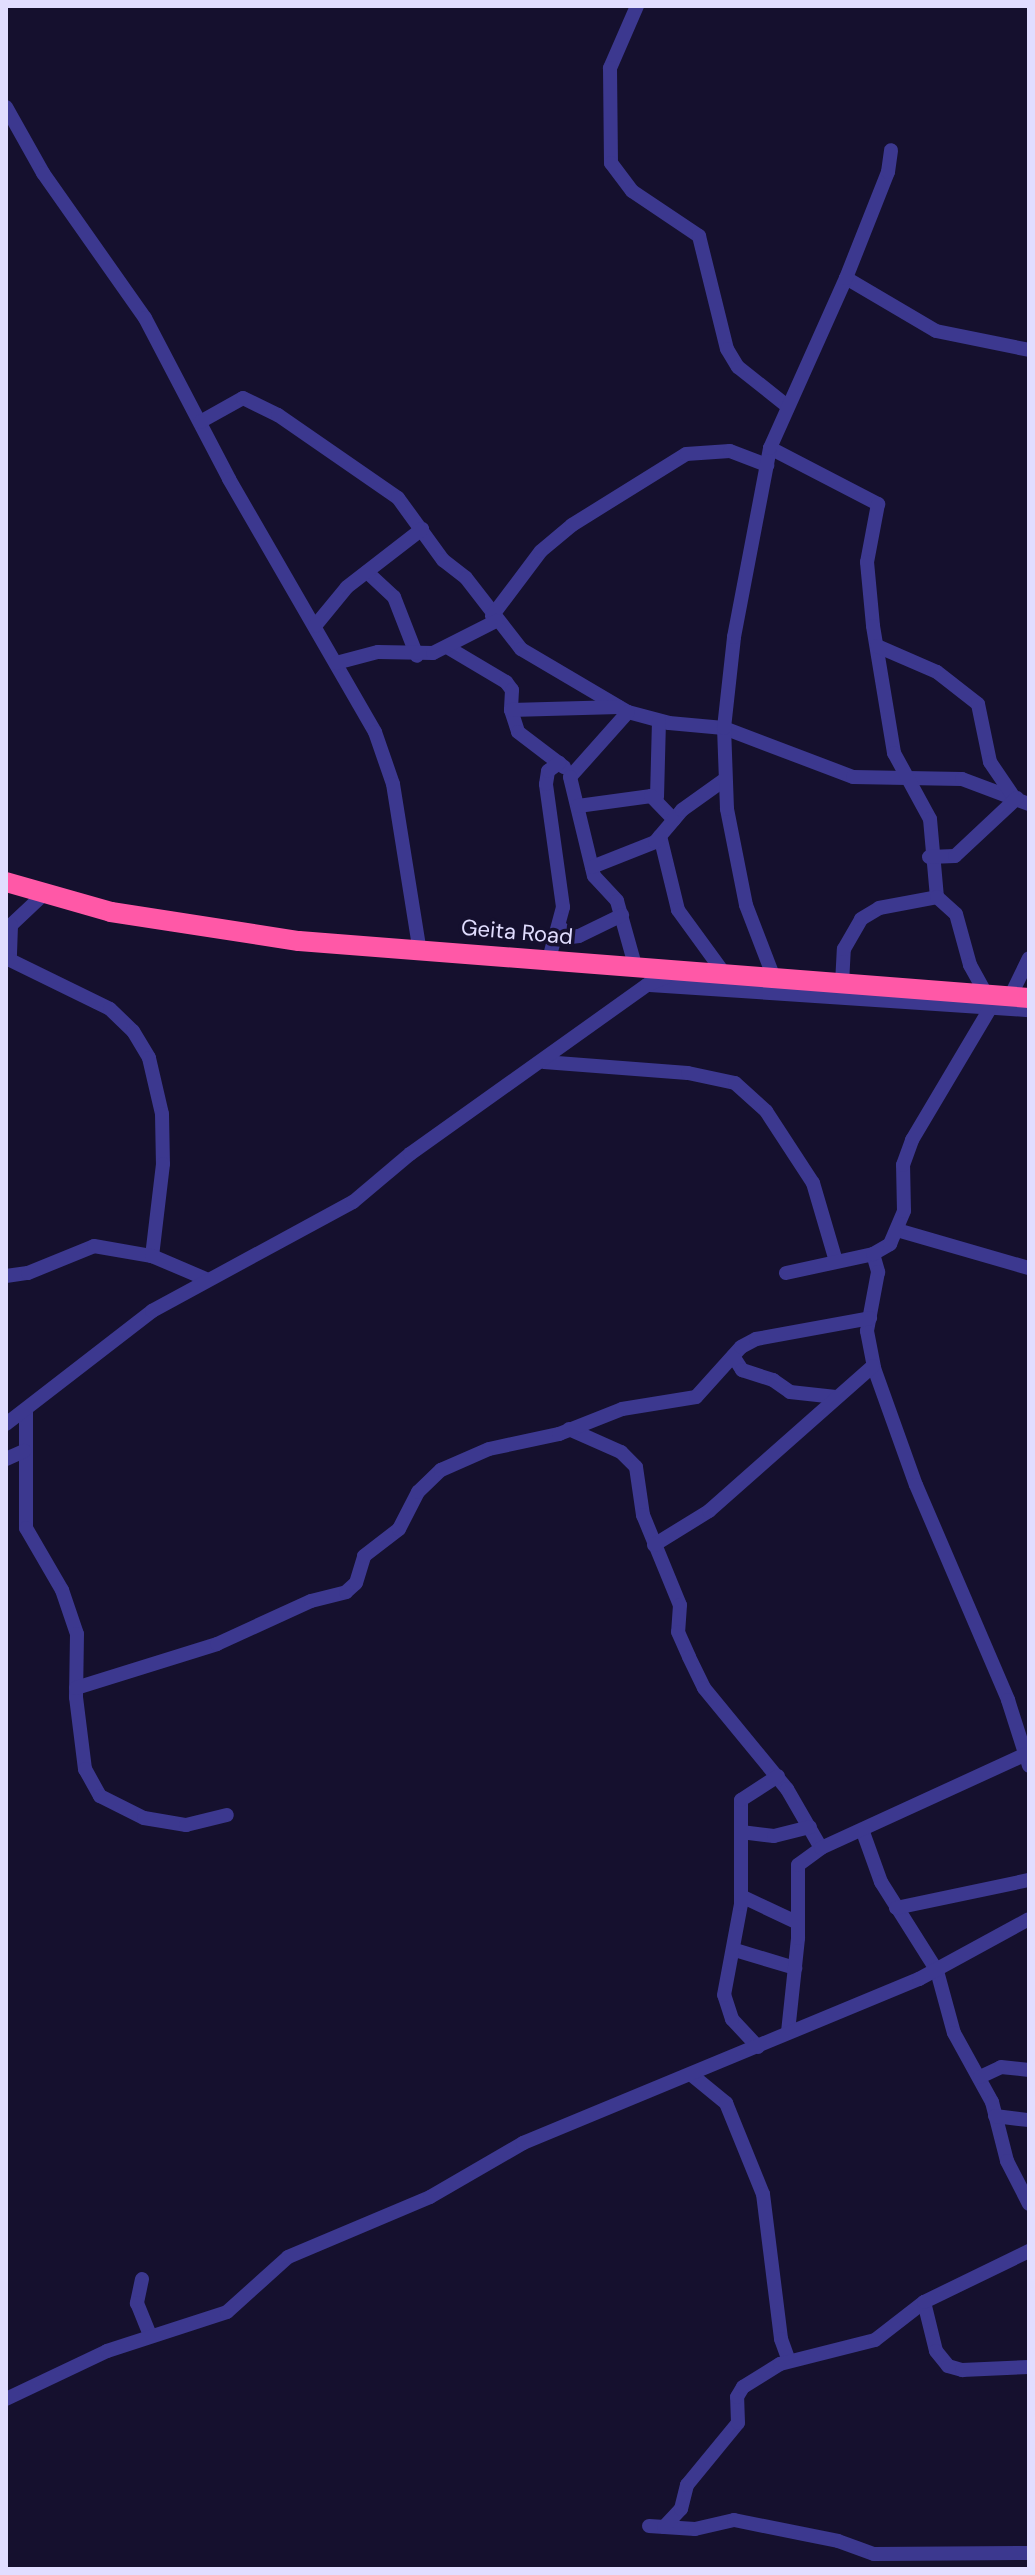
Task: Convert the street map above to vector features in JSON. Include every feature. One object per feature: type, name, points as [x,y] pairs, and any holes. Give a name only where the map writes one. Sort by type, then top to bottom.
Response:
[{"type":"highway","name":"Geita Road","points":[[6,882],[111,912],[299,941],[419,947],[682,969],[989,1002],[1019,998]]},
{"type":"street","points":[[637,6],[610,68],[611,163],[632,191],[699,236],[727,349],[738,367],[786,405]]},
{"type":"street","points":[[6,107],[43,173],[145,318],[385,756],[419,947]]},
{"type":"street","points":[[774,978],[746,905],[724,780],[724,728],[734,637],[770,448],[786,405],[846,278],[888,172],[891,150]]},
{"type":"street","points":[[846,278],[936,331],[1029,350]]},
{"type":"street","points":[[200,422],[223,405],[251,398],[398,498],[494,618],[531,657],[624,710],[659,721],[724,728],[853,777],[962,779],[1020,800]]},
{"type":"street","points":[[770,448],[878,504],[867,562],[877,646],[903,778],[930,819],[929,857],[937,897],[956,914],[970,965],[989,1002]]},
{"type":"street","points":[[336,663],[378,652],[417,656],[447,647],[494,618],[541,551],[572,525],[686,454],[730,451],[767,465]]},
{"type":"street","points":[[315,626],[332,601],[422,529]]},
{"type":"street","points":[[367,572],[394,597],[417,656]]},
{"type":"street","points":[[877,646],[937,672],[978,704],[990,762],[1020,800]]},
{"type":"street","points":[[447,647],[506,682],[512,690],[511,710],[523,738],[571,774],[592,867],[622,915],[635,965]]},
{"type":"street","points":[[511,710],[624,710]]},
{"type":"street","points":[[571,774],[624,710]]},
{"type":"street","points":[[659,721],[657,797],[674,820]]},
{"type":"street","points":[[549,959],[561,928],[563,907],[546,784],[548,771],[559,763]]},
{"type":"street","points":[[592,867],[636,853],[724,780]]},
{"type":"street","points":[[578,806],[657,797]]},
{"type":"street","points":[[929,857],[955,856],[1020,800]]},
{"type":"street","points":[[660,836],[678,910],[724,973]]},
{"type":"street","points":[[44,894],[11,925],[10,960],[110,1009],[133,1031],[149,1058],[162,1114],[163,1164],[152,1256]]},
{"type":"street","points":[[842,984],[844,949],[861,919],[879,908],[937,897]]},
{"type":"street","points":[[561,928],[571,937],[579,936],[622,915]]},
{"type":"street","points":[[1019,998],[1029,958]]},
{"type":"street","points":[[17,1417],[121,1333],[206,1279],[353,1202],[410,1154],[544,1062],[647,985],[682,969]]},
{"type":"street","points":[[647,985],[989,1002],[1029,1010]]},
{"type":"street","points":[[786,1273],[873,1254],[890,1244],[904,1211],[903,1165],[912,1140],[989,1002]]},
{"type":"street","points":[[544,1062],[688,1073],[735,1083],[766,1111],[813,1183],[836,1261]]},
{"type":"street","points":[[897,1230],[1029,1268]]},
{"type":"street","points":[[6,1276],[28,1273],[94,1246],[152,1256],[206,1279]]},
{"type":"street","points":[[788,2032],[798,1923],[798,1865],[821,1848],[1028,1760],[974,1615],[916,1485],[873,1366],[870,1318],[878,1272],[873,1254]]},
{"type":"street","points":[[76,1688],[217,1644],[311,1601],[346,1592],[356,1583],[364,1556],[399,1529],[418,1492],[434,1475],[489,1449],[569,1429],[622,1409],[696,1397],[733,1356],[756,1339],[870,1318]]},
{"type":"street","points":[[733,1356],[742,1370],[773,1380],[790,1392],[836,1397]]},
{"type":"street","points":[[654,1545],[709,1511],[873,1366]]},
{"type":"street","points":[[6,1404],[17,1417],[24,1451],[26,1528],[71,1614],[77,1634],[76,1688],[85,1769],[100,1796],[144,1818],[186,1825],[227,1815]]},
{"type":"street","points":[[569,1429],[630,1459],[654,1545],[680,1605],[678,1632],[704,1688],[778,1776],[821,1848]]},
{"type":"street","points":[[6,1459],[24,1451]]},
{"type":"street","points":[[758,2047],[744,2036],[726,2006],[741,1896],[741,1800],[778,1776]]},
{"type":"street","points":[[741,1832],[774,1836],[810,1827]]},
{"type":"street","points":[[863,1832],[869,1858],[896,1908],[937,1971],[954,2033],[980,2077],[1007,2161],[1029,2204]]},
{"type":"street","points":[[896,1908],[1029,1880]]},
{"type":"street","points":[[741,1896],[798,1923]]},
{"type":"street","points":[[6,2399],[150,2335],[238,2306],[288,2257],[421,2202],[523,2143],[693,2076],[788,2032],[937,1971],[1029,1919]]},
{"type":"street","points":[[735,1950],[795,1968]]},
{"type":"street","points":[[980,2077],[1001,2067],[1029,2070]]},
{"type":"street","points":[[693,2076],[734,2116],[763,2194],[778,2325],[789,2361]]},
{"type":"street","points":[[995,2116],[1029,2120]]},
{"type":"street","points":[[1029,2251],[924,2302],[875,2340],[789,2361],[738,2392],[738,2423],[687,2485],[683,2506],[656,2527],[695,2529],[734,2520],[838,2541],[874,2554],[1029,2553]]},
{"type":"street","points":[[142,2279],[137,2303],[150,2335]]},
{"type":"street","points":[[924,2302],[936,2351],[948,2366],[962,2370],[1029,2367]]}]
